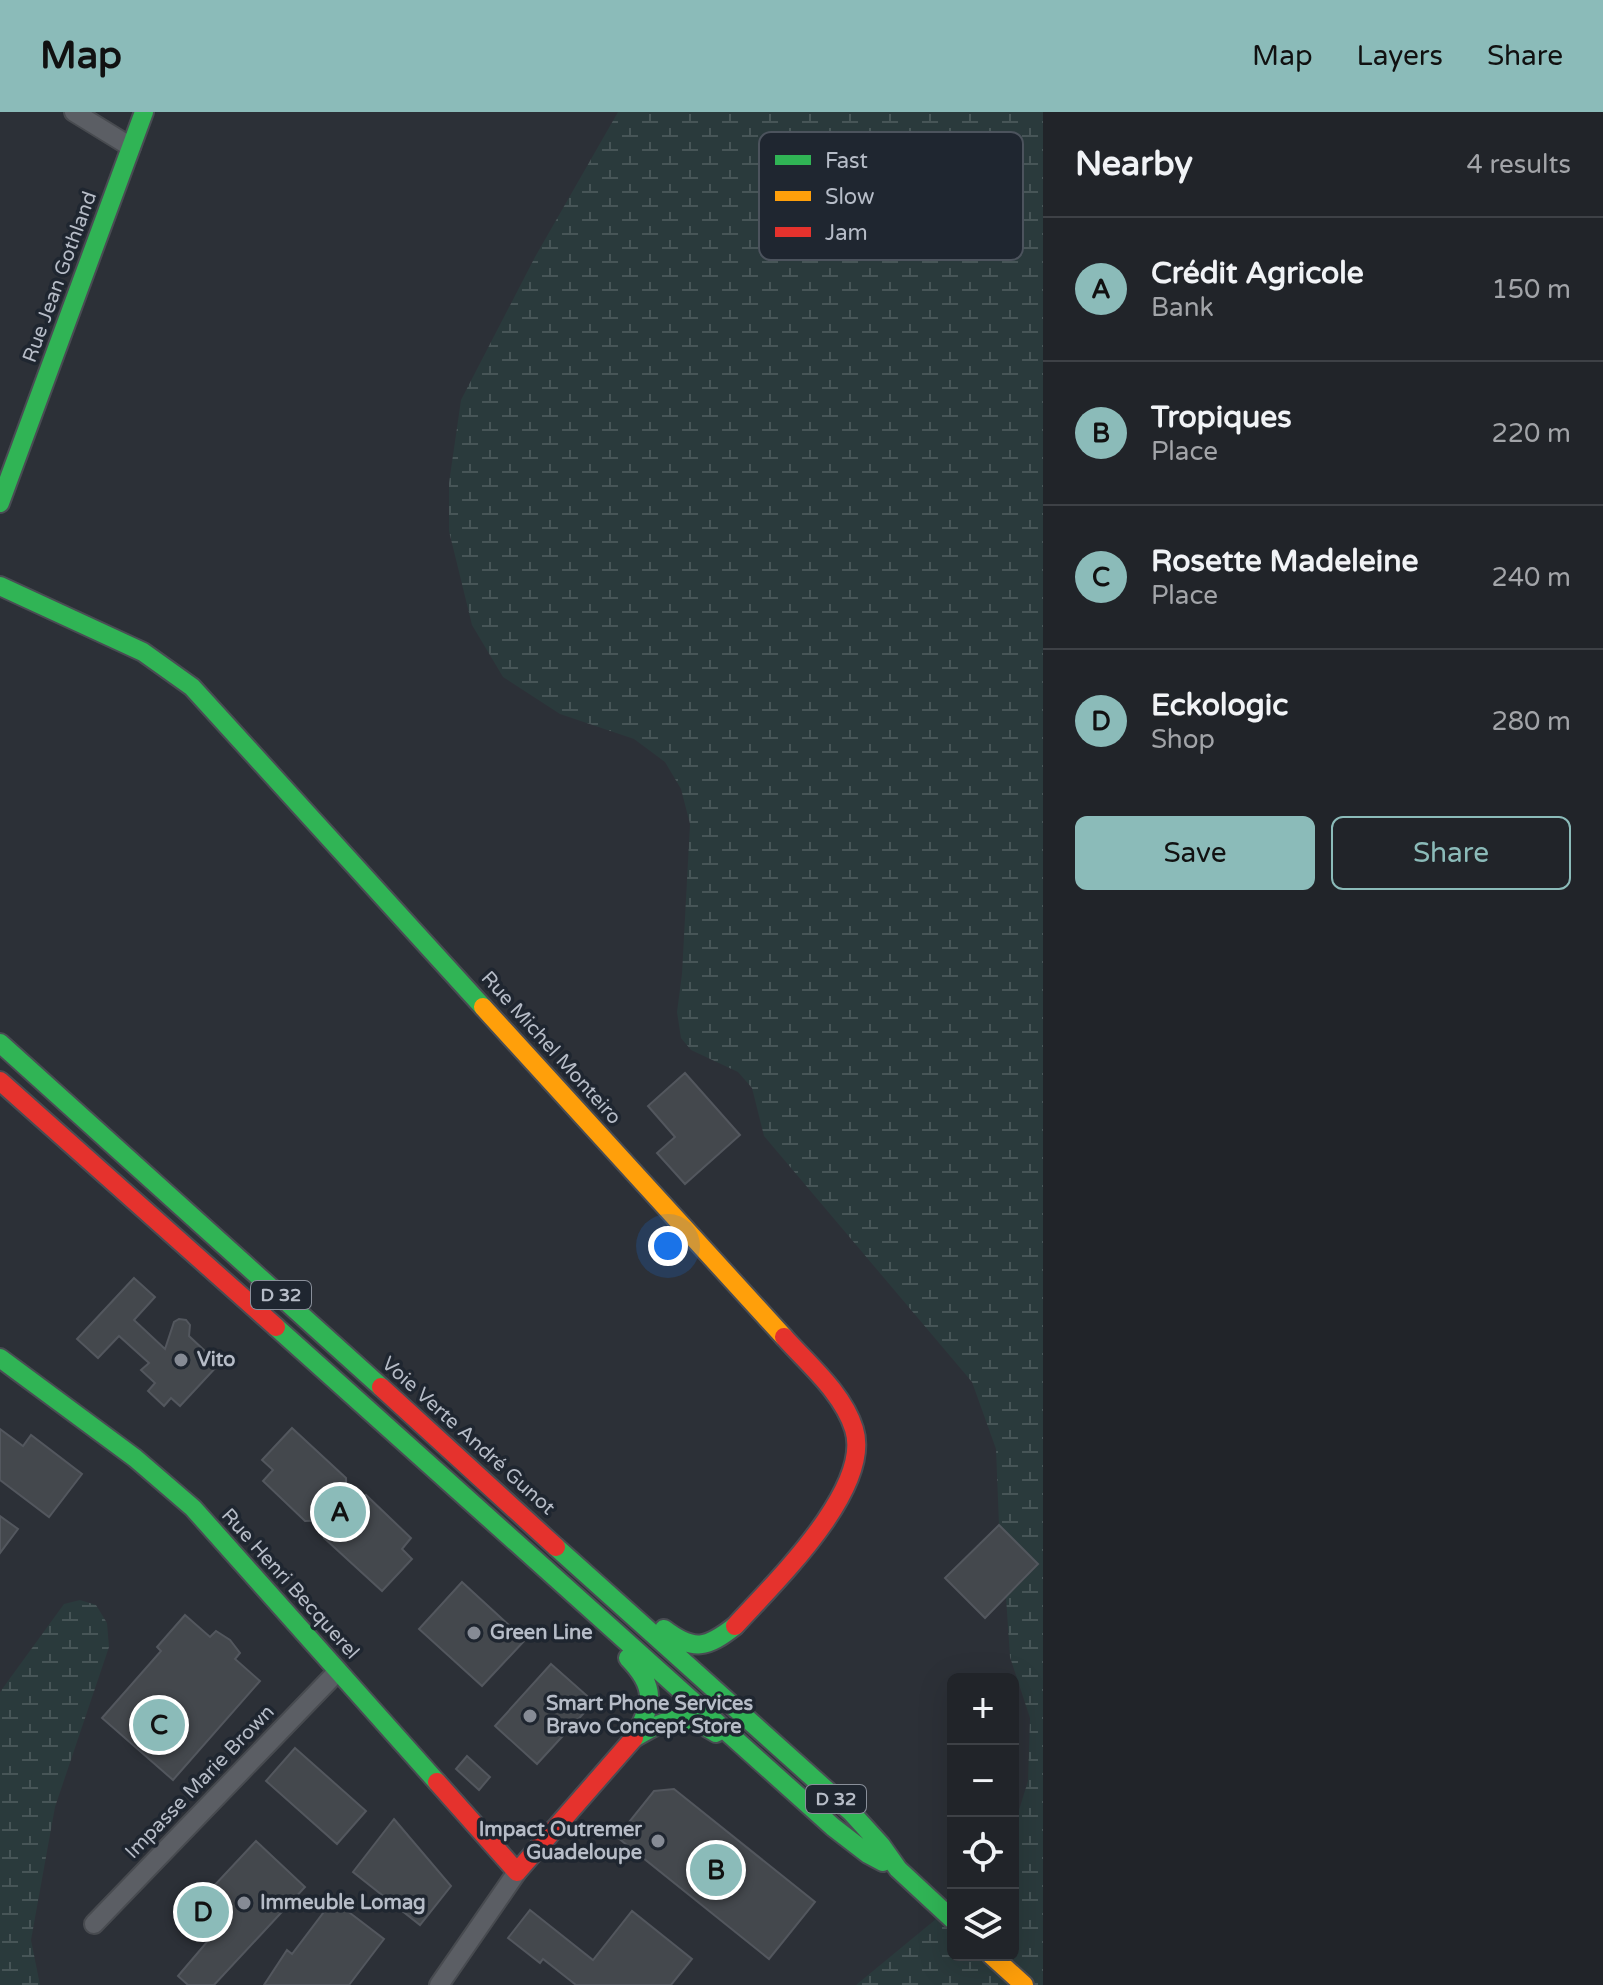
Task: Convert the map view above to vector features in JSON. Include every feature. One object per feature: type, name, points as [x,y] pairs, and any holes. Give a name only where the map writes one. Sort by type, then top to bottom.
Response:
[{"type":"main road","name":"Rue Jean Gothland","points":[[0,503],[144,112]]},
{"type":"main road","name":"Rue Michel Monteiro","points":[[0,586],[121,641],[169,669],[192,687],[840,1401],[850,1418],[857,1442],[847,1490],[823,1526],[735,1626]]},
{"type":"main road","name":"Voie Verte André Gunot","points":[[0,1043],[162,1186],[851,1812],[898,1869],[947,1914]]},
{"type":"main road","name":"Voie Verte André Gunot","points":[[0,1081],[833,1827],[868,1854],[898,1869]]},
{"type":"main road","name":"Rue Henri Becquerel","points":[[0,1358],[135,1458],[182,1499],[517,1872]]},
{"type":"main road","points":[[560,1549],[580,1554],[683,1644],[708,1645],[735,1626]]},
{"type":"main road","points":[[517,1872],[634,1738],[650,1705],[651,1696],[647,1680],[640,1670],[556,1591],[539,1561]]},
{"type":"main road","points":[[735,1626],[720,1663],[724,1688],[766,1738]]},
{"type":"main road","points":[[634,1738],[662,1723],[685,1716],[699,1721],[740,1752],[761,1763]]},
{"type":"main road","points":[[998,1961],[1024,1985]]},
{"type":"street","points":[[74,112],[131,147]]},
{"type":"street","name":"Impasse Marie Brown","points":[[94,1924],[338,1671]]},
{"type":"street","points":[[439,1985],[517,1872]]},
{"type":"green space","points":[[618,112],[1043,112],[1043,1985],[856,1985],[947,1910],[947,1961],[1019,1961],[1019,1810],[1028,1781],[1030,1718],[1019,1684],[1019,1673],[1015,1673],[1010,1657],[1006,1597],[1038,1564],[999,1525],[996,1449],[972,1382],[764,1136],[752,1088],[738,1072],[691,1050],[681,1038],[677,1012],[690,824],[681,789],[665,762],[634,739],[560,714],[503,677],[472,625],[449,531],[449,483],[461,400],[535,257]]},
{"type":"green space","points":[[80,1600],[96,1605],[107,1623],[109,1647],[55,1807],[31,1940],[40,1985],[0,1985],[0,1692],[64,1604]]},
{"type":"building","points":[[685,1073],[740,1135],[685,1184],[657,1153],[675,1137],[648,1106]]},
{"type":"building","points":[[134,1278],[155,1297],[134,1320],[165,1349],[174,1322],[186,1320],[190,1325],[189,1336],[219,1364],[180,1406],[171,1398],[164,1406],[148,1391],[155,1383],[141,1370],[149,1363],[119,1336],[98,1358],[77,1339]]},
{"type":"building","points":[[292,1428],[346,1478],[347,1514],[366,1495],[411,1538],[402,1549],[412,1559],[382,1591],[324,1538],[341,1520],[305,1521],[263,1481],[273,1470],[262,1460]]},
{"type":"building","points":[[0,1429],[23,1446],[31,1435],[82,1474],[49,1517],[0,1480]]},
{"type":"building","points":[[0,1516],[18,1529],[0,1553]]},
{"type":"building","points":[[999,1525],[1038,1564],[985,1618],[945,1578]]},
{"type":"building","points":[[462,1582],[525,1640],[482,1686],[419,1629]]},
{"type":"building","points":[[185,1615],[210,1637],[216,1631],[230,1640],[240,1653],[235,1659],[260,1681],[173,1780],[102,1718],[161,1651],[157,1647]]},
{"type":"building","points":[[551,1664],[594,1702],[537,1764],[495,1726]]},
{"type":"building","points":[[295,1748],[366,1811],[337,1844],[266,1781]]},
{"type":"building","points":[[467,1756],[490,1777],[479,1790],[456,1769]]},
{"type":"building","points":[[674,1789],[815,1902],[769,1959],[617,1837],[654,1791]]},
{"type":"building","points":[[394,1819],[451,1886],[420,1925],[353,1872]]},
{"type":"building","name":"Immeuble Lomag","points":[[256,1841],[305,1887],[214,1985],[188,1985],[178,1976],[207,1942],[183,1919]]},
{"type":"building","points":[[333,1900],[384,1939],[349,1985],[264,1985],[287,1950],[292,1954]]},
{"type":"building","points":[[530,1910],[593,1960],[632,1911],[692,1959],[671,1985],[576,1985],[543,1959],[540,1963],[508,1938]]},
{"type":"traffic: fast","points":[[0,503],[144,112]]},
{"type":"traffic: fast","points":[[0,586],[143,652],[192,687],[483,1007]]},
{"type":"traffic: fast","points":[[0,1043],[381,1387]]},
{"type":"traffic: fast","points":[[276,1327],[833,1827],[883,1862]]},
{"type":"traffic: fast","points":[[0,1358],[135,1458],[193,1508],[437,1782]]},
{"type":"traffic: fast","points":[[556,1547],[851,1812],[898,1869],[947,1914]]},
{"type":"traffic: fast","points":[[664,1629],[684,1641],[700,1644],[716,1639],[735,1626]]},
{"type":"traffic: fast","points":[[628,1658],[644,1678],[649,1696],[645,1715],[634,1738]]},
{"type":"traffic: fast","points":[[634,1738],[665,1722],[684,1719],[716,1733]]},
{"type":"traffic: slow","points":[[483,1007],[784,1337]]},
{"type":"traffic: slow","points":[[998,1961],[1024,1985]]},
{"type":"traffic: jam","points":[[0,1081],[276,1327]]},
{"type":"traffic: jam","points":[[735,1626],[816,1535],[849,1479],[856,1453],[854,1429],[842,1403],[784,1337]]},
{"type":"traffic: jam","points":[[381,1387],[556,1547]]},
{"type":"traffic: jam","points":[[437,1782],[517,1872],[634,1738]]},
{"type":"place","name":"Vito","points":[[181,1360]]},
{"type":"place","name":"Crédit Agricole","points":[[340,1512]]},
{"type":"place","name":"Green Line","points":[[474,1633]]},
{"type":"place","name":"Smart Phone Services Bravo Concept Store","points":[[530,1716]]},
{"type":"place","name":"Rosette Madeleine","points":[[159,1725]]},
{"type":"place","name":"Impact Outremer Guadeloupe","points":[[658,1841]]},
{"type":"place","name":"Tropiques","points":[[716,1870]]},
{"type":"place","name":"Immeuble Lomag","points":[[244,1903]]},
{"type":"place","name":"Eckologic","points":[[203,1912]]}]
